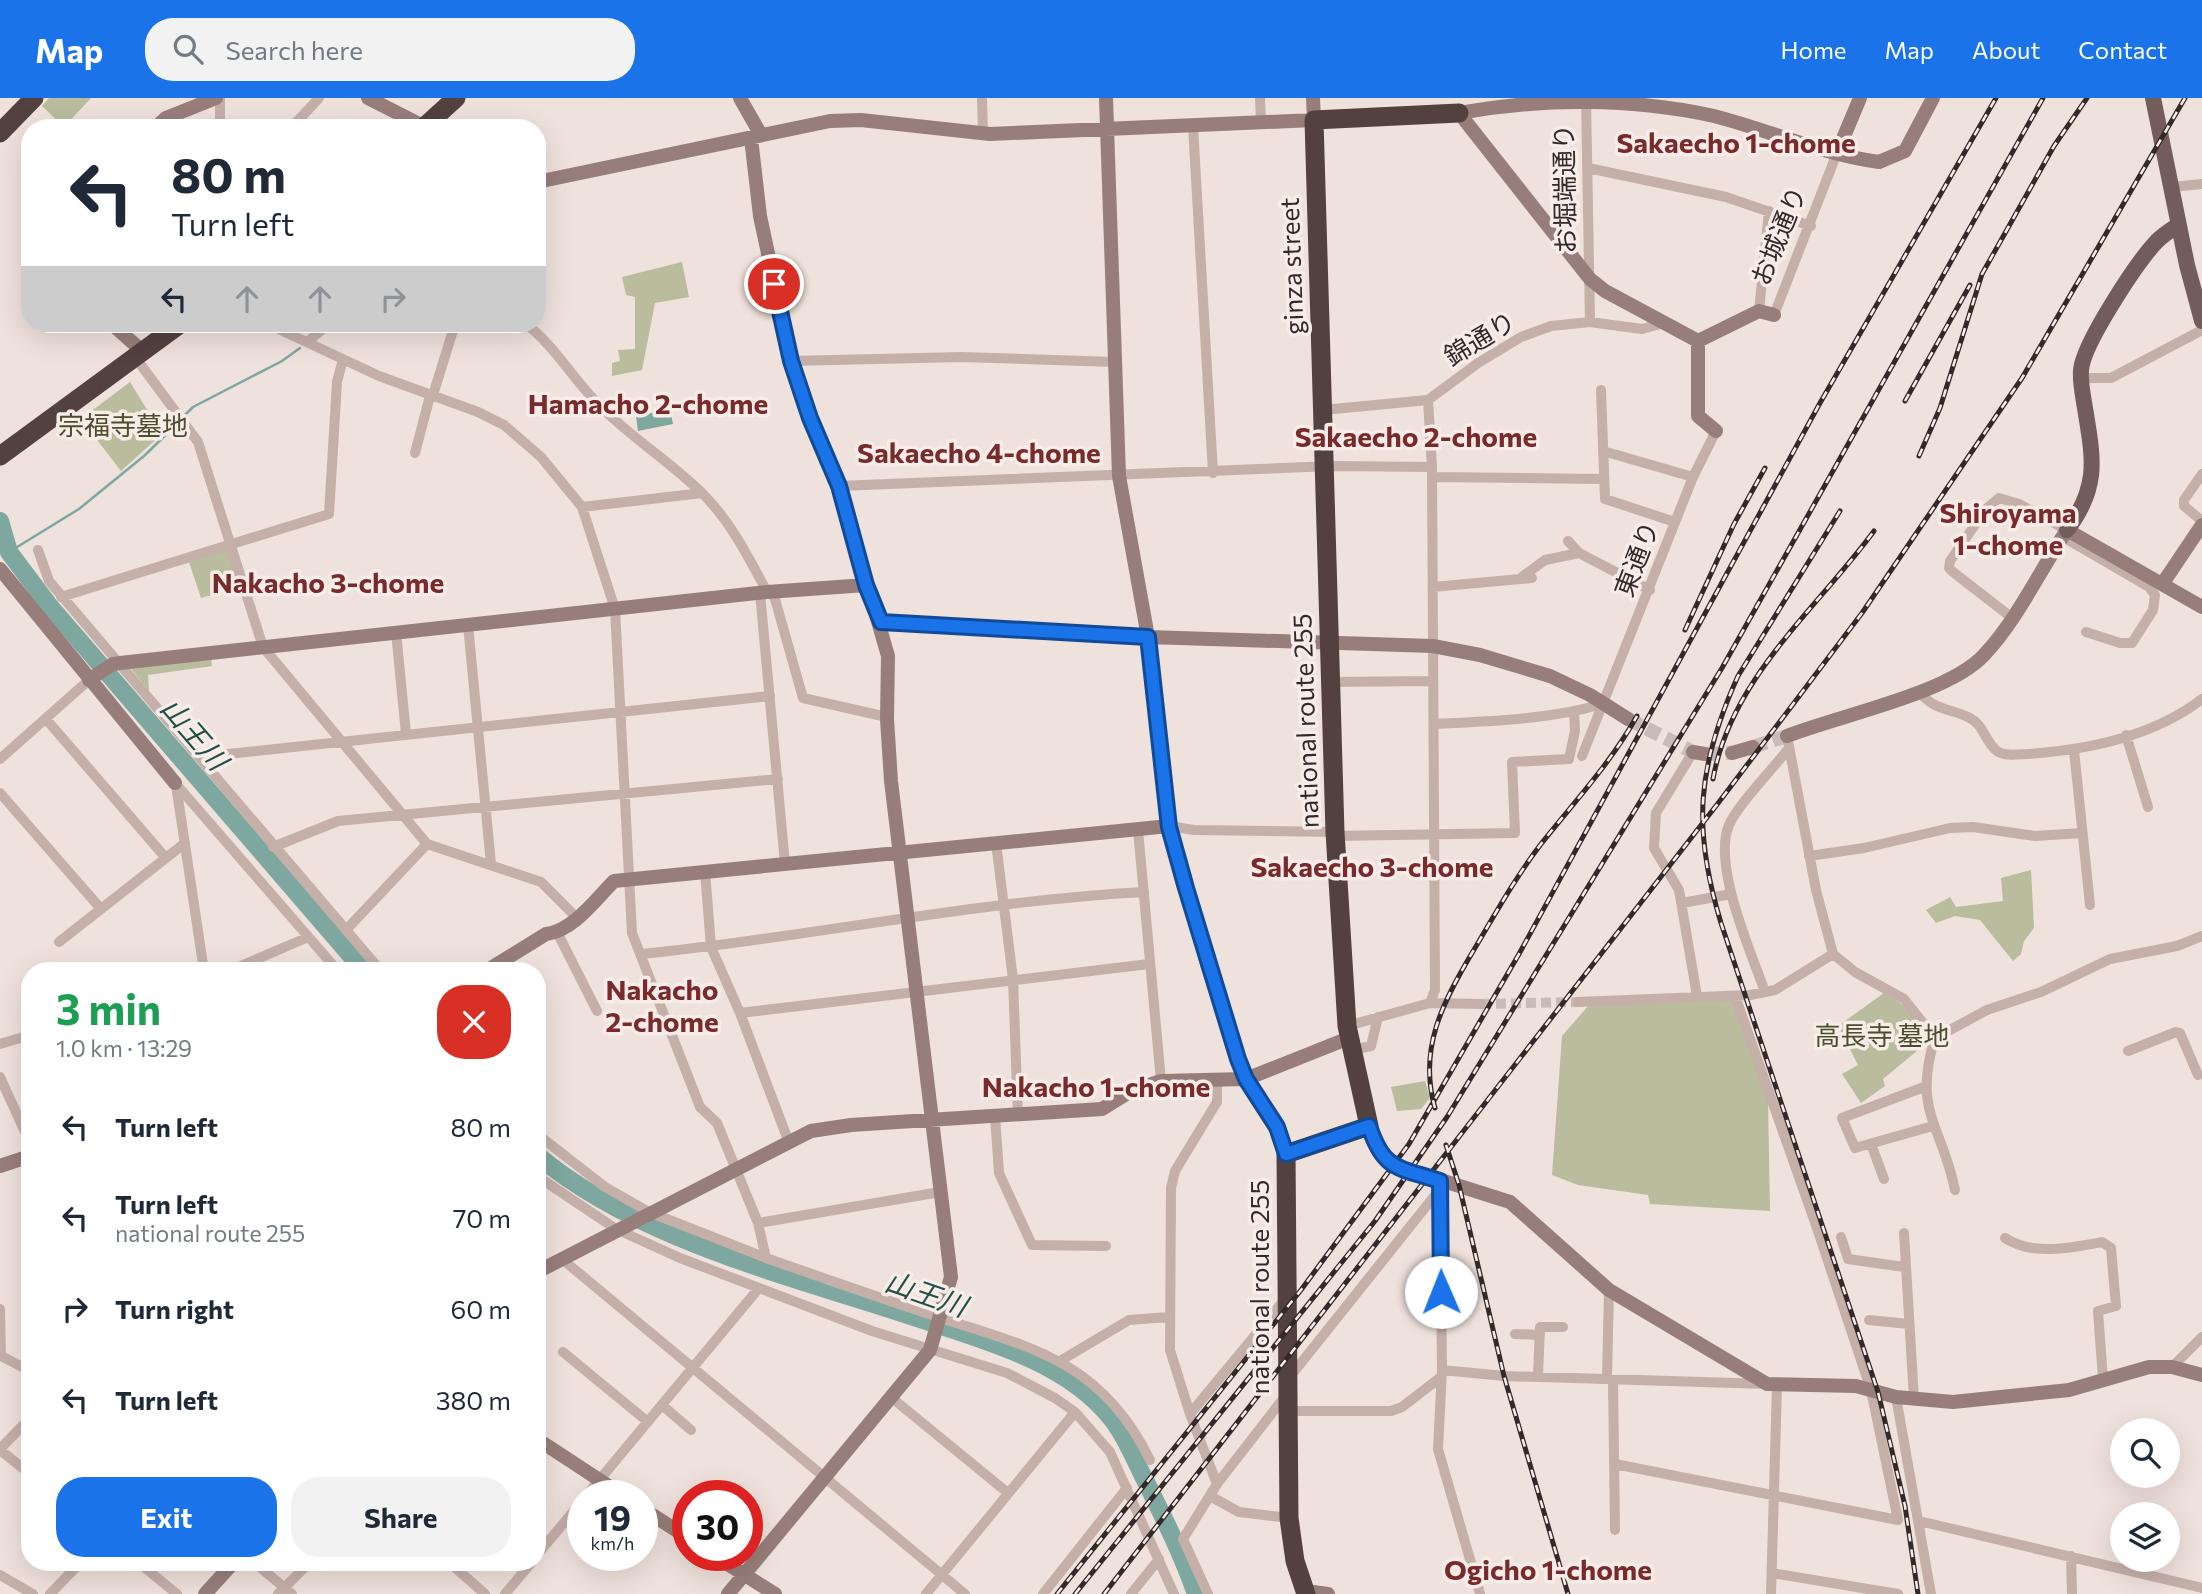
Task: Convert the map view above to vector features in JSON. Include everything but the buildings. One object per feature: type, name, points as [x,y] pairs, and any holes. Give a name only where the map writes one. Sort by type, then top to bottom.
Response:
[{"type":"highway","points":[[0,114],[16,98]]},
{"type":"highway","points":[[0,133],[34,98]]},
{"type":"highway","points":[[434,119],[456,98]]},
{"type":"highway","points":[[1314,120],[1453,105]]},
{"type":"highway","name":"ginza street","points":[[1314,120],[1323,410]]},
{"type":"highway","points":[[2,454],[167,333]]},
{"type":"highway","name":"national route 255","points":[[1306,1593],[1295,1561],[1289,1518],[1286,1154],[1369,1126],[1349,1038],[1335,834],[1323,410]]},
{"type":"main road","points":[[2152,98],[2178,225],[2202,321]]},
{"type":"main road","points":[[2065,533],[2090,492],[2092,477],[2093,459],[2081,378],[2084,356],[2138,264],[2159,239],[2178,225]]},
{"type":"street","points":[[165,119],[218,98],[219,119]]},
{"type":"street","points":[[299,119],[318,98]]},
{"type":"street","points":[[368,98],[409,119]]},
{"type":"street","points":[[728,1594],[826,1479],[930,1350],[950,1277],[905,918],[887,718],[888,656],[881,622],[866,585],[839,486],[810,418],[791,361],[760,216],[756,136],[740,98]]},
{"type":"street","points":[[982,98],[983,134]]},
{"type":"street","points":[[1106,98],[1119,476],[1148,637],[1169,827],[1208,964],[1246,1079],[1277,1127],[1286,1154]]},
{"type":"street","points":[[1259,98],[1261,122]]},
{"type":"street","points":[[546,180],[844,120],[983,134],[1109,130],[1314,120],[1313,98]]},
{"type":"street","points":[[1453,105],[1485,106],[1586,98],[1659,105],[1713,116],[1837,153],[1880,162],[1898,155],[1913,139],[1933,98]]},
{"type":"street","name":"お堀端通り","points":[[1586,98],[1590,322]]},
{"type":"street","name":"お城通り","points":[[1774,315],[1860,98]]},
{"type":"street","points":[[1453,105],[1590,279],[1605,291],[1698,341]]},
{"type":"street","points":[[1193,126],[1213,472]]},
{"type":"street","points":[[1588,168],[1726,197],[1811,226]]},
{"type":"street","points":[[2172,187],[2202,184]]},
{"type":"street","points":[[1759,311],[1769,211]]},
{"type":"street","points":[[1698,341],[1759,311],[1774,315]]},
{"type":"street","name":"錦通り","points":[[1323,410],[1429,400],[1478,363],[1521,337],[1570,322],[1642,329],[1664,323]]},
{"type":"street","points":[[2081,378],[2111,378],[2202,330]]},
{"type":"street","points":[[120,333],[138,354],[173,410],[198,442],[263,647],[427,844],[541,882],[577,918]]},
{"type":"street","points":[[288,333],[343,359],[504,425],[541,457],[582,507],[615,609],[632,933],[700,1107],[717,1123],[734,1170],[758,1223],[766,1258]]},
{"type":"street","points":[[307,342],[318,333]]},
{"type":"street","points":[[415,453],[452,333]]},
{"type":"street","points":[[536,333],[547,342],[599,406],[643,446],[702,493],[724,517],[767,593],[803,698],[887,718]]},
{"type":"street","points":[[1698,341],[1698,416],[1716,431]]},
{"type":"street","points":[[791,361],[961,357],[1114,362]]},
{"type":"street","points":[[61,597],[229,542],[329,514],[337,382],[343,359]]},
{"type":"street","points":[[1601,390],[1605,499],[1675,522]]},
{"type":"street","points":[[1429,400],[1435,835],[1435,990],[1430,1003]]},
{"type":"street","name":"東通り","points":[[1582,756],[1693,477],[1716,431]]},
{"type":"street","points":[[1603,451],[1693,477]]},
{"type":"street","points":[[839,486],[1325,467],[1603,479]]},
{"type":"street","points":[[2163,583],[2202,523],[2184,506],[2184,500],[2202,474]]},
{"type":"street","points":[[582,507],[702,493]]},
{"type":"street","points":[[2011,617],[1949,568],[1950,561],[1986,509],[1999,498],[2019,504],[2148,587],[2155,595],[2153,610],[2132,643],[2120,643],[2086,632]]},
{"type":"street","points":[[2065,533],[2163,583],[2202,607]]},
{"type":"street","points":[[1765,992],[1731,894],[1724,845],[1729,824],[1788,742],[1950,679],[1972,666],[1985,654],[2011,617],[2065,533]]},
{"type":"street","points":[[1568,541],[1579,553],[1650,590]]},
{"type":"street","points":[[38,550],[48,581],[61,597],[373,962]]},
{"type":"street","points":[[1519,579],[1545,561],[1579,553]]},
{"type":"street","points":[[0,569],[175,783],[329,962]]},
{"type":"street","points":[[1433,587],[1532,578]]},
{"type":"street","points":[[0,759],[89,680],[117,663],[767,593],[866,585]]},
{"type":"street","points":[[767,593],[770,696],[785,864]]},
{"type":"street","points":[[881,622],[1148,637],[1433,646],[1518,665],[1550,676],[1628,719]]},
{"type":"street","points":[[468,625],[491,864]]},
{"type":"street","points":[[396,632],[406,734]]},
{"type":"street","points":[[1331,682],[1433,681]]},
{"type":"street","points":[[1919,691],[1929,705],[1970,718],[1982,727],[1996,750],[2008,755],[2074,750],[2126,735],[2174,717],[2202,699]]},
{"type":"street","points":[[200,757],[770,696]]},
{"type":"street","points":[[1434,724],[1574,711],[1602,704]]},
{"type":"street","points":[[501,962],[546,934],[557,932],[577,918],[614,881],[628,878],[1169,827],[1335,834],[1515,833],[1512,762],[1569,759],[1575,731],[1574,711]]},
{"type":"street","points":[[46,719],[165,858]]},
{"type":"street","points":[[2126,735],[2148,807]]},
{"type":"street","points":[[1788,742],[1809,856],[1833,954],[1855,972],[1904,999],[1934,1038],[1924,1087],[1927,1111],[1955,1190]]},
{"type":"street","points":[[1732,753],[1753,747]]},
{"type":"street","points":[[2074,750],[2090,905]]},
{"type":"street","points":[[1697,996],[1679,890],[1654,848],[1654,836],[1656,813],[1699,753]]},
{"type":"street","points":[[273,847],[338,821],[778,779]]},
{"type":"street","points":[[175,783],[203,962]]},
{"type":"street","points":[[0,793],[100,909]]},
{"type":"street","points":[[1809,856],[1864,848],[1950,828],[2001,829],[2035,836],[2082,833]]},
{"type":"street","points":[[1138,830],[1161,1081]]},
{"type":"street","points":[[59,942],[185,843]]},
{"type":"street","points":[[996,843],[1013,979],[1018,1116]]},
{"type":"street","points":[[345,930],[427,844]]},
{"type":"street","points":[[705,871],[711,947],[740,1013],[788,1140]]},
{"type":"street","points":[[642,954],[711,947],[1047,899],[1144,892]]},
{"type":"street","points":[[1682,903],[1731,894]]},
{"type":"street","points":[[557,932],[597,1011]]},
{"type":"street","points":[[1934,1038],[1987,1010],[2041,992],[2110,959],[2177,946],[2202,936]]},
{"type":"street","points":[[250,962],[306,938]]},
{"type":"street","points":[[1578,1002],[1735,996],[1765,992],[1797,978],[1833,954]]},
{"type":"street","points":[[740,1013],[1149,964]]},
{"type":"street","points":[[1615,1464],[1898,1520],[1871,1390],[1735,996]]},
{"type":"street","points":[[546,1267],[788,1140],[828,1127],[1102,1109],[1131,1091],[1161,1081],[1246,1079],[1349,1038],[1378,1017],[1430,1003],[1481,1004]]},
{"type":"street","points":[[1349,1038],[1371,1046],[1378,1017]]},
{"type":"street","points":[[2128,1051],[2176,1032],[2180,1033],[2199,1075]]},
{"type":"street","points":[[0,1044],[21,1038]]},
{"type":"street","points":[[1217,1079],[1217,1102],[1175,1171],[1171,1188],[1169,1317],[1170,1350],[1190,1414],[1217,1485]]},
{"type":"street","points":[[1,1080],[21,1123]]},
{"type":"street","points":[[1924,1087],[1896,1100],[1842,1118],[1854,1148],[1933,1126]]},
{"type":"street","points":[[995,1116],[999,1173],[1032,1245],[1106,1246]]},
{"type":"street","points":[[1369,1126],[1378,1151],[1390,1164],[1440,1185],[1470,1187],[1510,1202],[1609,1290],[1772,1385]]},
{"type":"street","points":[[546,1141],[606,1187],[649,1212],[766,1258],[1014,1340],[1060,1361],[1107,1395],[1140,1439],[1150,1460]]},
{"type":"street","points":[[1871,1144],[1884,1179]]},
{"type":"street","points":[[0,1166],[21,1159]]},
{"type":"street","points":[[546,1182],[616,1229],[680,1258],[930,1350],[1007,1373],[1055,1398],[1075,1412],[1110,1452],[1174,1594]]},
{"type":"street","points":[[1440,1185],[1441,1373],[1438,1449],[1480,1594]]},
{"type":"street","points":[[1208,1594],[1183,1539],[1217,1485],[1286,1396],[1440,1185]]},
{"type":"street","points":[[758,1223],[940,1192]]},
{"type":"street","points":[[1905,1233],[1914,1399]]},
{"type":"street","points":[[1841,1237],[1849,1259],[1905,1267]]},
{"type":"street","points":[[2005,1238],[2018,1246],[2031,1248],[2102,1242],[2111,1248],[2116,1306],[2098,1311],[2103,1379]]},
{"type":"street","points":[[562,1259],[691,1369],[965,1594]]},
{"type":"street","points":[[546,1447],[599,1480],[760,1287]]},
{"type":"street","points":[[1609,1290],[1615,1530]]},
{"type":"street","points":[[1190,1414],[1286,1298]]},
{"type":"street","points":[[0,1309],[1,1356],[21,1366]]},
{"type":"street","points":[[1060,1361],[1129,1321],[1169,1317]]},
{"type":"street","points":[[1869,1320],[1909,1324]]},
{"type":"street","points":[[1538,1376],[1540,1326],[1563,1328]]},
{"type":"street","points":[[1516,1334],[1540,1335]]},
{"type":"street","points":[[2172,1367],[2202,1337]]},
{"type":"street","points":[[563,1352],[648,1422]]},
{"type":"street","points":[[1286,1396],[1391,1410],[1402,1407],[1441,1373],[1856,1386],[1896,1397],[1953,1402],[2068,1390],[2139,1369],[2172,1367],[2202,1376]]},
{"type":"street","points":[[1771,1594],[1772,1385]]},
{"type":"street","points":[[1896,1397],[1931,1594]]},
{"type":"street","points":[[892,1398],[1008,1493]]},
{"type":"street","points":[[662,1405],[691,1430]]},
{"type":"street","points":[[926,1594],[1075,1412]]},
{"type":"street","points":[[21,1428],[0,1449],[21,1466]]},
{"type":"street","points":[[1043,1594],[1127,1488]]},
{"type":"street","points":[[1210,1496],[1239,1512],[1289,1518]]},
{"type":"street","points":[[546,1544],[567,1519]]},
{"type":"street","points":[[1919,1521],[2202,1588]]},
{"type":"street","points":[[2071,1556],[2072,1594]]},
{"type":"street","points":[[1131,1594],[1159,1559]]},
{"type":"street","points":[[50,1594],[72,1571]]},
{"type":"street","points":[[149,1571],[177,1594]]},
{"type":"street","points":[[205,1594],[226,1571]]},
{"type":"street","points":[[263,1571],[285,1592],[302,1571]]},
{"type":"street","points":[[505,1594],[524,1571]]},
{"type":"street","points":[[739,1571],[775,1594]]},
{"type":"street","points":[[461,1573],[485,1594]]},
{"type":"street","points":[[1772,1573],[1898,1594]]},
{"type":"street","points":[[0,1575],[33,1594]]},
{"type":"street","points":[[1306,1593],[1328,1594]]},
{"type":"green space","points":[[49,98],[91,98],[71,119],[56,119],[42,106]]},
{"type":"green space","points":[[682,262],[689,297],[655,303],[642,370],[612,376],[612,363],[620,361],[618,350],[635,349],[635,297],[626,295],[622,277]]},
{"type":"green space","name":"宗福寺墓地","points":[[130,382],[162,434],[121,471],[81,419]]},
{"type":"green space","points":[[227,546],[241,587],[201,598],[188,559]]},
{"type":"green space","points":[[211,656],[212,666],[148,675],[149,691],[128,665]]},
{"type":"green space","points":[[2031,870],[2034,928],[2024,941],[2021,954],[2013,961],[1980,920],[1955,916],[1936,923],[1926,910],[1950,897],[1956,907],[2003,901],[2001,878]]},
{"type":"green space","name":"高長寺 墓地","points":[[1884,993],[1910,1013],[1929,1041],[1883,1079],[1885,1086],[1861,1103],[1842,1074],[1858,1065],[1838,1026]]},
{"type":"green space","points":[[1732,1000],[1768,1100],[1770,1211],[1650,1204],[1648,1195],[1578,1185],[1552,1175],[1562,1036],[1589,1005]]},
{"type":"green space","points":[[1425,1081],[1430,1098],[1421,1109],[1397,1111],[1391,1087]]},
{"type":"water","points":[[670,409],[673,424],[638,431],[636,416]]},
{"type":"waterway","points":[[182,418],[193,407],[282,361],[300,348]]},
{"type":"waterway","points":[[9,552],[79,509],[144,456],[178,423]]},
{"type":"waterway","name":"山王川","points":[[0,521],[9,552],[48,604],[356,962]]},
{"type":"waterway","name":"山王川","points":[[546,1162],[578,1185],[622,1211],[670,1234],[720,1254],[997,1345],[1023,1355],[1071,1382],[1092,1398],[1121,1432],[1172,1535],[1196,1594]]},
{"type":"tunnel","points":[[1628,719],[1693,752]]},
{"type":"tunnel","points":[[1753,747],[1787,736]]},
{"type":"tunnel","points":[[1705,754],[1732,753]]},
{"type":"tunnel","points":[[1481,1004],[1578,1002]]},
{"type":"railway","points":[[1057,1594],[1301,1290],[1409,1144],[1519,954],[1820,403],[1996,98]]},
{"type":"railway","points":[[1075,1594],[1375,1221],[1447,1117],[1722,668],[2043,98]]},
{"type":"railway","points":[[1919,456],[1940,408],[1982,274],[2054,146],[2087,98]]},
{"type":"railway","points":[[1104,1594],[1719,802],[1862,613],[2022,378],[2185,98]]},
{"type":"railway","points":[[1905,401],[1970,285]]},
{"type":"railway","points":[[1685,630],[1734,524],[1765,468]]},
{"type":"railway","points":[[1840,511],[1738,676],[1724,709],[1707,769],[1703,827],[1706,857],[1721,923],[1878,1392],[1905,1506],[1918,1594]]},
{"type":"railway","points":[[1713,779],[1723,743],[1738,709],[1757,677],[1874,531]]},
{"type":"railway","points":[[1435,1108],[1430,1066],[1432,1046],[1443,1008],[1461,971],[1522,870],[1604,766],[1637,716]]},
{"type":"railway","points":[[1446,1145],[1459,1185],[1504,1376],[1568,1594]]},
{"type":"district","name":"Sakaecho 1-chome","points":[[1736,143]]},
{"type":"district","name":"Hamacho 2-chome","points":[[648,404]]},
{"type":"district","name":"Sakaecho 2-chome","points":[[1416,437]]},
{"type":"district","name":"Sakaecho 4-chome","points":[[979,453]]},
{"type":"district","name":"Shiroyama 1-chome","points":[[2008,529]]},
{"type":"district","name":"Nakacho 3-chome","points":[[328,583]]},
{"type":"district","name":"Sakaecho 3-chome","points":[[1372,867]]},
{"type":"district","name":"Nakacho 2-chome","points":[[662,1006]]},
{"type":"district","name":"Nakacho 1-chome","points":[[1096,1087]]},
{"type":"district","name":"Ogicho 1-chome","points":[[1548,1570]]},
{"type":"route","points":[[774,284],[791,361],[810,418],[839,486],[866,585],[881,622],[1148,637],[1169,827],[1208,964],[1246,1079],[1277,1127],[1286,1154],[1369,1126],[1378,1151],[1390,1164],[1440,1181],[1441,1292]]}]
